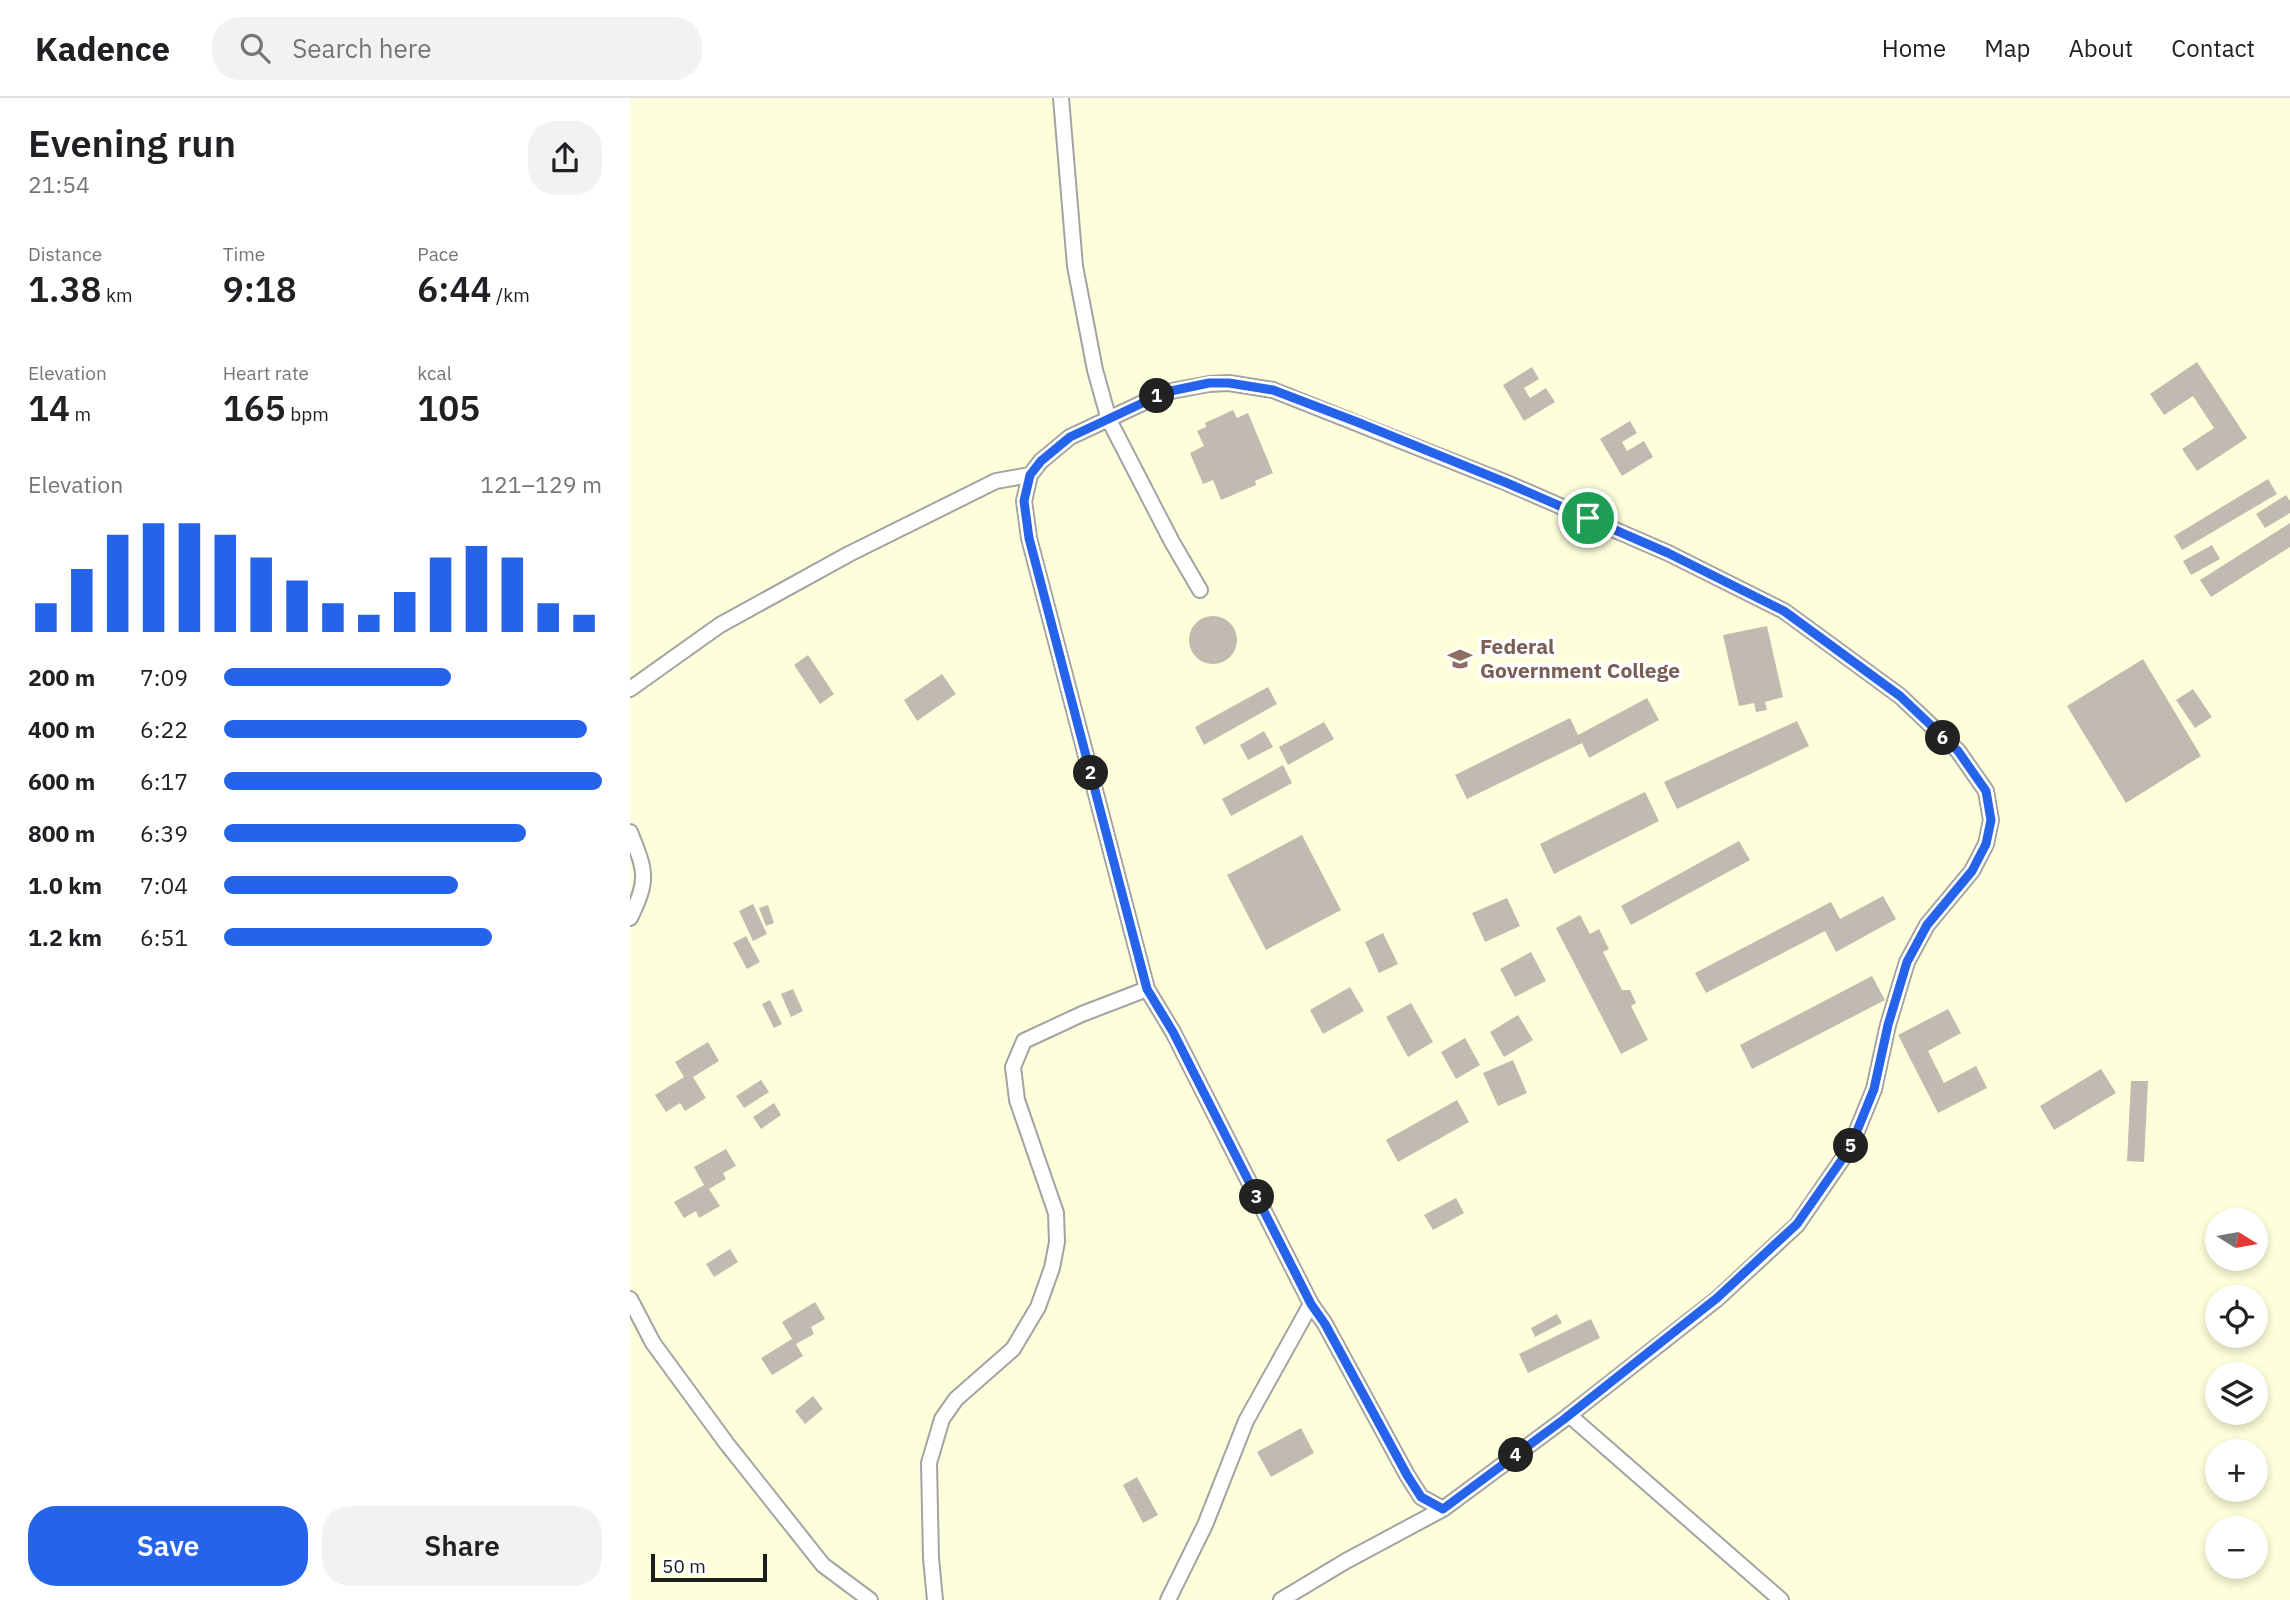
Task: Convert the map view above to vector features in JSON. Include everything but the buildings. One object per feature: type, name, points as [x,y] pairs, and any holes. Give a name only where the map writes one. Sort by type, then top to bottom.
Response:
[{"type":"street","points":[[1061,98],[1074,266],[1095,370],[1109,420],[1200,590]]},
{"type":"street","points":[[1281,1600],[1346,1560],[1443,1509],[1569,1415],[1717,1298],[1797,1224],[1850,1148],[1874,1089],[1888,1025],[1907,962],[1927,925],[1972,871],[1986,844],[1991,820],[1986,791],[1958,751],[1900,696],[1784,611],[1668,553],[1507,483],[1273,390],[1229,383],[1209,383],[1166,392],[1070,437],[1041,461],[1030,475],[1024,501],[1029,538],[1147,989],[1173,1032],[1311,1304],[1325,1324],[1407,1475],[1421,1497],[1443,1509]]},
{"type":"street","points":[[630,689],[720,625],[849,554],[996,481],[1030,475]]},
{"type":"street","points":[[630,832],[644,867],[642,892],[630,918]]},
{"type":"street","points":[[936,1600],[929,1463],[942,1419],[956,1399],[1013,1349],[1038,1307],[1052,1268],[1057,1242],[1056,1213],[1017,1100],[1013,1067],[1024,1041],[1147,989]]},
{"type":"street","points":[[630,1299],[661,1354],[727,1444],[823,1566],[870,1600]]},
{"type":"street","points":[[1168,1600],[1205,1525],[1246,1421],[1311,1304]]},
{"type":"street","points":[[1569,1415],[1781,1600]]},
{"type":"shaded area","name":"Federal Government College","points":[[630,98],[2290,98],[2290,1600],[630,1600]]},
{"type":"place","name":"Federal Government College","points":[[1460,659]]},
{"type":"route","points":[[1209,383],[1229,383],[1273,390],[1588,518],[1668,553],[1784,611],[1900,696],[1958,751],[1986,791],[1991,820],[1986,844],[1972,871],[1927,925],[1907,962],[1888,1025],[1874,1089],[1850,1148],[1797,1224],[1717,1298],[1563,1420],[1443,1509],[1421,1497],[1384,1435],[1325,1324],[1311,1304],[1173,1032],[1147,989],[1029,538],[1024,501],[1030,475],[1041,461],[1070,437],[1166,392],[1209,383]]}]
